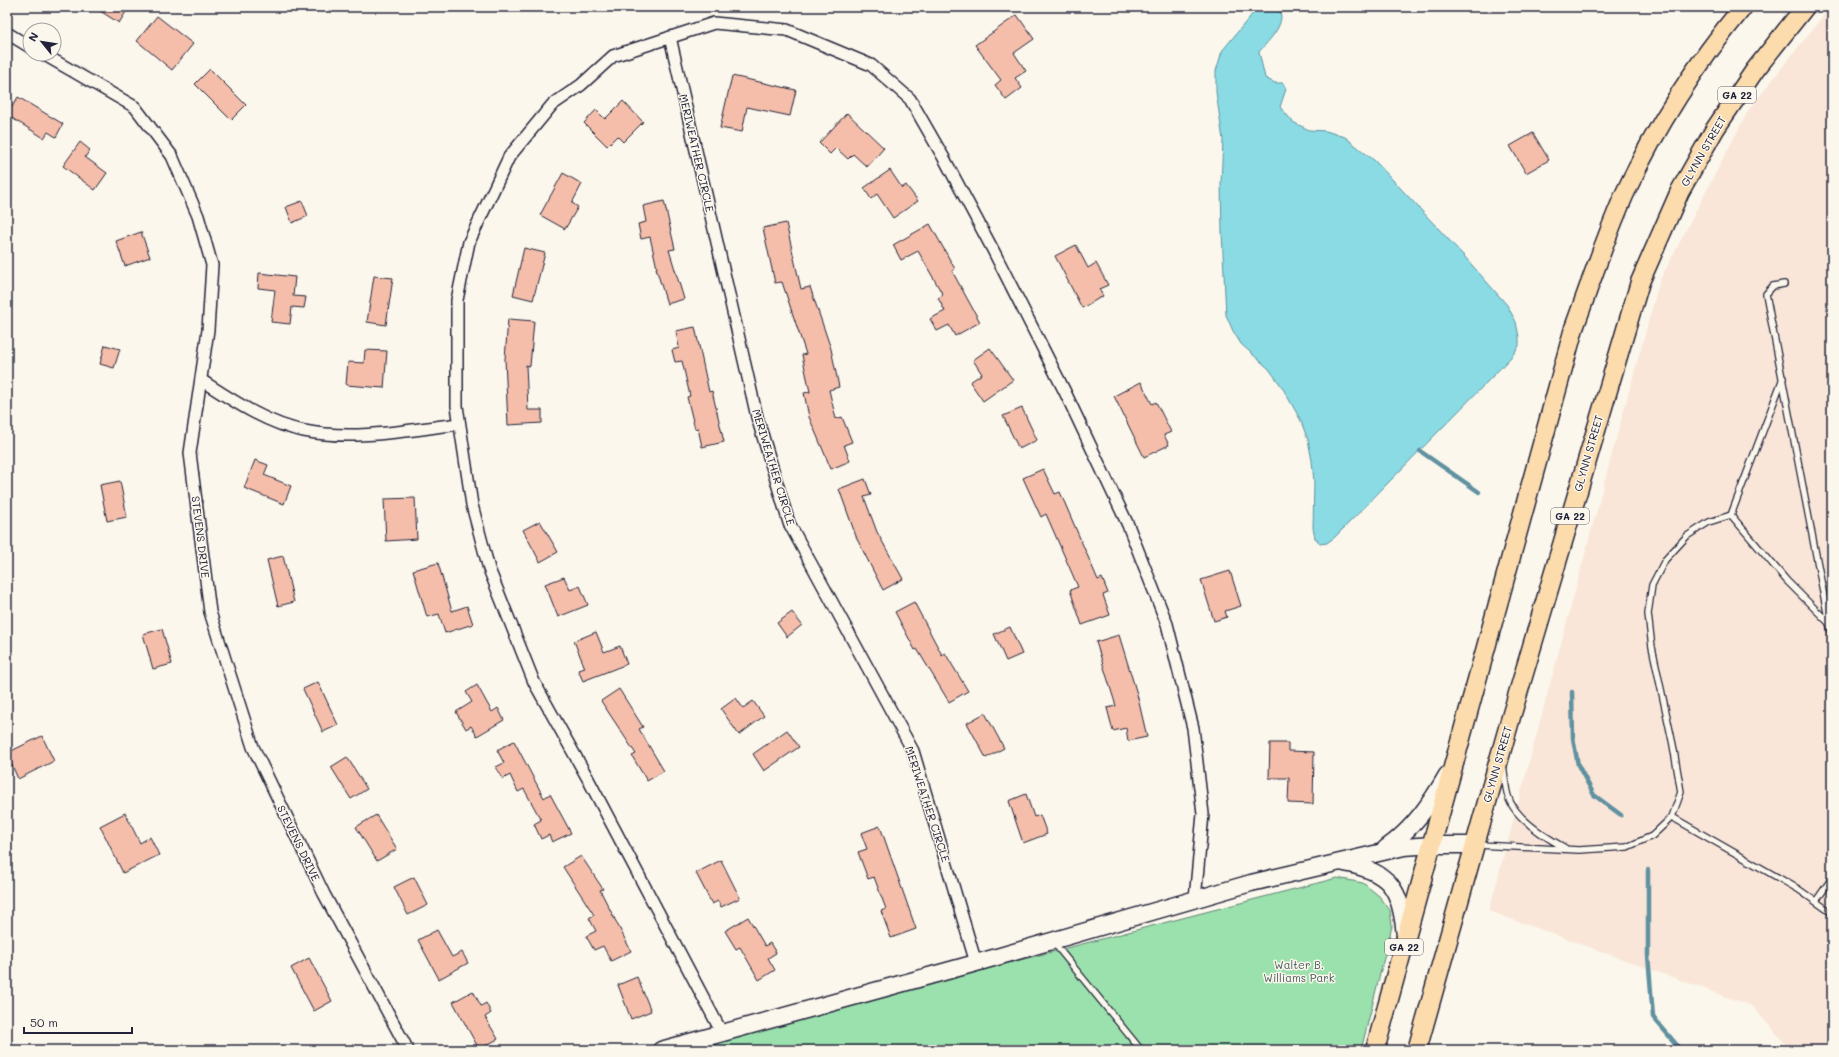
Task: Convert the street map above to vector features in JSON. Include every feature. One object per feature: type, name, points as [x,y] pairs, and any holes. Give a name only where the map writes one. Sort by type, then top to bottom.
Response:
[{"type":"main road","name":"GA 22","points":[[1375,1050],[1574,328],[1611,227],[1626,192],[1660,125],[1701,61],[1743,7]]},
{"type":"main road","name":"GLYNN STREET","points":[[1417,1050],[1501,751],[1640,282],[1680,191],[1712,135],[1755,70],[1805,7]]},
{"type":"main road","points":[[1378,853],[1403,836],[1437,793],[1454,763]]},
{"type":"main road","points":[[661,1050],[976,963],[1251,883],[1404,847],[1474,845]]},
{"type":"main road","points":[[1340,862],[1362,866],[1378,872],[1389,882],[1403,912],[1405,942]]},
{"type":"street","points":[[1723,31],[1731,7]]},
{"type":"street","points":[[722,1033],[587,777],[534,682],[489,569],[472,505],[456,406],[456,300],[468,242],[509,157],[552,105],[581,85],[613,56],[714,23],[787,30],[871,65],[910,99],[994,250],[1065,392],[1128,525],[1167,624],[1193,728],[1204,814],[1195,899]]},
{"type":"street","points":[[7,33],[22,41]]},
{"type":"street","name":"MERIWEATHER CIRCLE","points":[[670,37],[757,417],[789,523],[913,751],[976,963]]},
{"type":"street","name":"STEVENS DRIVE","points":[[57,62],[135,107],[172,156],[198,216],[212,265],[208,330],[190,453],[213,619],[253,747],[324,894],[408,1050]]},
{"type":"street","points":[[201,380],[249,409],[275,421],[304,431],[350,435],[459,424]]},
{"type":"lane","points":[[1784,284],[1774,286],[1766,294],[1832,634]]},
{"type":"lane","points":[[1731,515],[1783,378]]},
{"type":"lane","points":[[1731,515],[1787,581],[1830,623]]},
{"type":"lane","points":[[1474,845],[1567,849],[1627,847],[1652,836],[1672,818],[1681,792],[1673,745],[1652,647],[1648,614],[1652,585],[1665,560],[1687,536],[1708,522],[1731,515]]},
{"type":"lane","points":[[1501,751],[1508,798],[1516,810],[1543,836],[1567,849]]},
{"type":"lane","points":[[1672,818],[1798,889],[1832,913]]},
{"type":"lane","points":[[1816,901],[1832,878]]},
{"type":"lane","points":[[1053,941],[1141,1050]]},
{"type":"shaded area","points":[[1830,7],[1832,7],[1832,1050],[1791,1050],[1752,1006],[1489,911],[1660,280],[1748,111]]},
{"type":"green space","name":"Walter B. Williams Park","points":[[1337,878],[1363,883],[1379,896],[1390,910],[1392,926],[1361,1050],[673,1050]]},
{"type":"water","points":[[1258,7],[1277,7],[1280,13],[1281,18],[1276,31],[1259,52],[1265,78],[1275,83],[1283,83],[1286,89],[1280,107],[1293,122],[1309,130],[1326,131],[1345,137],[1375,161],[1464,256],[1507,305],[1516,322],[1519,337],[1519,346],[1512,356],[1491,378],[1335,537],[1327,543],[1320,544],[1315,538],[1313,528],[1314,482],[1312,461],[1308,440],[1300,419],[1282,387],[1269,369],[1241,344],[1226,315],[1221,184],[1223,140],[1216,92],[1216,71],[1222,51]]},
{"type":"building","points":[[94,7],[129,7],[119,23]]},
{"type":"building","points":[[1017,15],[1034,39],[1014,53],[1026,71],[1015,78],[1022,88],[1006,100],[995,85],[1001,80],[975,45]]},
{"type":"building","points":[[157,16],[193,44],[172,70],[137,41]]},
{"type":"building","points":[[210,69],[246,105],[231,120],[195,84]]},
{"type":"building","points":[[732,76],[796,90],[790,116],[747,107],[742,132],[720,128]]},
{"type":"building","points":[[18,97],[63,124],[56,137],[48,132],[44,138],[7,115]]},
{"type":"building","points":[[623,101],[643,122],[623,142],[617,136],[607,146],[584,123],[596,110],[605,119]]},
{"type":"building","points":[[847,113],[884,148],[867,167],[853,154],[848,159],[836,148],[830,154],[819,143]]},
{"type":"building","points":[[1533,133],[1549,160],[1526,173],[1510,146]]},
{"type":"building","points":[[80,142],[90,150],[85,157],[107,173],[95,190],[63,166]]},
{"type":"building","points":[[890,170],[902,188],[906,185],[918,201],[893,218],[877,194],[871,199],[864,188]]},
{"type":"building","points":[[563,173],[582,184],[572,203],[578,207],[565,229],[540,215]]},
{"type":"building","points":[[302,201],[308,216],[292,223],[286,207]]},
{"type":"building","points":[[664,201],[675,249],[669,250],[684,299],[667,304],[656,268],[650,237],[641,239],[638,224],[646,222],[643,206]]},
{"type":"building","points":[[786,223],[801,289],[810,287],[831,349],[839,387],[829,390],[836,419],[842,417],[852,442],[844,445],[850,461],[831,469],[809,417],[804,393],[810,392],[802,355],[806,354],[782,282],[775,283],[763,228]]},
{"type":"building","points":[[930,224],[955,269],[952,271],[980,322],[955,336],[949,325],[937,331],[930,319],[945,311],[938,298],[943,295],[918,251],[901,260],[893,245]]},
{"type":"building","points":[[141,232],[150,257],[125,266],[116,241]]},
{"type":"building","points":[[1076,245],[1088,268],[1096,263],[1108,285],[1099,289],[1103,296],[1082,308],[1055,256]]},
{"type":"building","points":[[524,248],[545,253],[533,300],[513,295]]},
{"type":"building","points":[[259,273],[295,277],[293,296],[306,297],[304,308],[292,307],[290,324],[271,322],[275,290],[258,288]]},
{"type":"building","points":[[374,276],[393,278],[386,325],[367,322]]},
{"type":"building","points":[[508,319],[534,321],[530,366],[526,365],[528,410],[542,410],[542,423],[508,425],[505,359]]},
{"type":"building","points":[[695,327],[709,392],[712,391],[724,442],[702,447],[698,428],[695,429],[687,397],[690,396],[682,361],[675,362],[672,350],[679,348],[676,331]]},
{"type":"building","points":[[105,345],[120,349],[114,368],[100,364]]},
{"type":"building","points":[[990,348],[1013,380],[983,401],[970,382],[982,374],[973,360]]},
{"type":"building","points":[[365,350],[387,351],[384,388],[346,385],[348,362],[364,363]]},
{"type":"building","points":[[1141,382],[1152,404],[1156,402],[1171,432],[1164,435],[1169,445],[1144,457],[1114,396]]},
{"type":"building","points":[[1022,408],[1037,440],[1019,449],[1003,416]]},
{"type":"building","points":[[255,460],[268,465],[264,475],[291,486],[284,504],[244,488]]},
{"type":"building","points":[[1043,469],[1055,494],[1060,492],[1098,580],[1102,578],[1108,593],[1103,595],[1110,615],[1082,625],[1070,590],[1078,587],[1046,514],[1041,517],[1023,478]]},
{"type":"building","points":[[865,479],[871,495],[864,497],[877,532],[903,579],[883,590],[857,539],[839,489]]},
{"type":"building","points":[[120,481],[127,517],[107,521],[100,485]]},
{"type":"building","points":[[415,498],[417,539],[386,541],[384,499]]},
{"type":"building","points":[[540,521],[558,552],[540,562],[523,530]]},
{"type":"building","points":[[283,556],[294,602],[278,606],[267,560]]},
{"type":"building","points":[[438,563],[452,611],[467,606],[473,624],[445,633],[439,614],[427,617],[413,570]]},
{"type":"building","points":[[1230,571],[1241,606],[1225,611],[1227,617],[1214,621],[1201,580]]},
{"type":"building","points":[[564,577],[570,590],[580,586],[588,605],[558,617],[545,584]]},
{"type":"building","points":[[914,602],[942,655],[945,653],[968,691],[949,702],[917,649],[915,650],[895,612]]},
{"type":"building","points":[[792,612],[802,625],[787,637],[777,623]]},
{"type":"building","points":[[1010,627],[1022,654],[1006,661],[994,634]]},
{"type":"building","points":[[162,629],[172,664],[153,669],[143,634]]},
{"type":"building","points":[[596,632],[604,652],[620,646],[627,664],[583,681],[578,670],[585,668],[574,641]]},
{"type":"building","points":[[1119,635],[1137,694],[1147,737],[1128,741],[1126,728],[1113,731],[1107,708],[1116,706],[1096,642]]},
{"type":"building","points":[[318,682],[338,725],[323,732],[303,689]]},
{"type":"building","points":[[477,685],[492,712],[498,708],[504,720],[477,736],[471,726],[466,729],[456,712],[472,702],[466,692]]},
{"type":"building","points":[[619,689],[643,727],[639,729],[664,771],[647,781],[632,756],[636,754],[601,701]]},
{"type":"building","points":[[736,698],[743,708],[753,701],[764,716],[739,735],[721,709]]},
{"type":"building","points":[[985,713],[1004,748],[986,758],[967,723]]},
{"type":"building","points":[[787,730],[799,747],[764,771],[753,754]]},
{"type":"building","points":[[42,736],[54,761],[18,779],[7,753]]},
{"type":"building","points":[[514,741],[544,798],[550,794],[571,833],[552,842],[549,835],[541,839],[534,824],[541,820],[524,789],[518,792],[510,775],[503,779],[496,767],[504,763],[497,750]]},
{"type":"building","points":[[1270,743],[1288,743],[1288,751],[1314,752],[1313,804],[1288,803],[1289,778],[1269,778]]},
{"type":"building","points":[[347,757],[367,789],[351,799],[331,767]]},
{"type":"building","points":[[1026,794],[1034,817],[1040,815],[1047,834],[1023,843],[1009,801]]},
{"type":"building","points":[[125,813],[140,843],[150,837],[159,855],[123,873],[100,826]]},
{"type":"building","points":[[376,815],[397,849],[377,861],[356,827]]},
{"type":"building","points":[[880,826],[916,929],[891,938],[881,911],[886,909],[874,877],[868,879],[858,852],[867,849],[861,833]]},
{"type":"building","points":[[581,856],[603,889],[600,890],[631,951],[611,961],[603,946],[594,950],[586,936],[596,931],[589,918],[594,915],[563,867]]},
{"type":"building","points":[[721,860],[740,898],[721,907],[718,901],[712,904],[696,873]]},
{"type":"building","points":[[414,877],[428,905],[408,915],[394,887]]},
{"type":"building","points":[[748,917],[765,946],[770,943],[776,953],[768,958],[775,970],[759,980],[740,947],[736,949],[725,931]]},
{"type":"building","points":[[437,930],[452,957],[462,952],[468,963],[439,979],[418,940]]},
{"type":"building","points":[[309,958],[332,1001],[314,1011],[291,968]]},
{"type":"building","points":[[637,977],[651,1011],[631,1019],[618,985]]},
{"type":"building","points":[[473,991],[481,1006],[486,1003],[491,1013],[485,1017],[498,1039],[479,1049],[453,1002]]},
{"type":"waterway","points":[[1420,451],[1479,492]]},
{"type":"waterway","points":[[1572,692],[1573,738],[1578,765],[1594,795],[1621,815]]},
{"type":"waterway","points":[[1648,870],[1648,955],[1653,1017],[1681,1050]]}]
